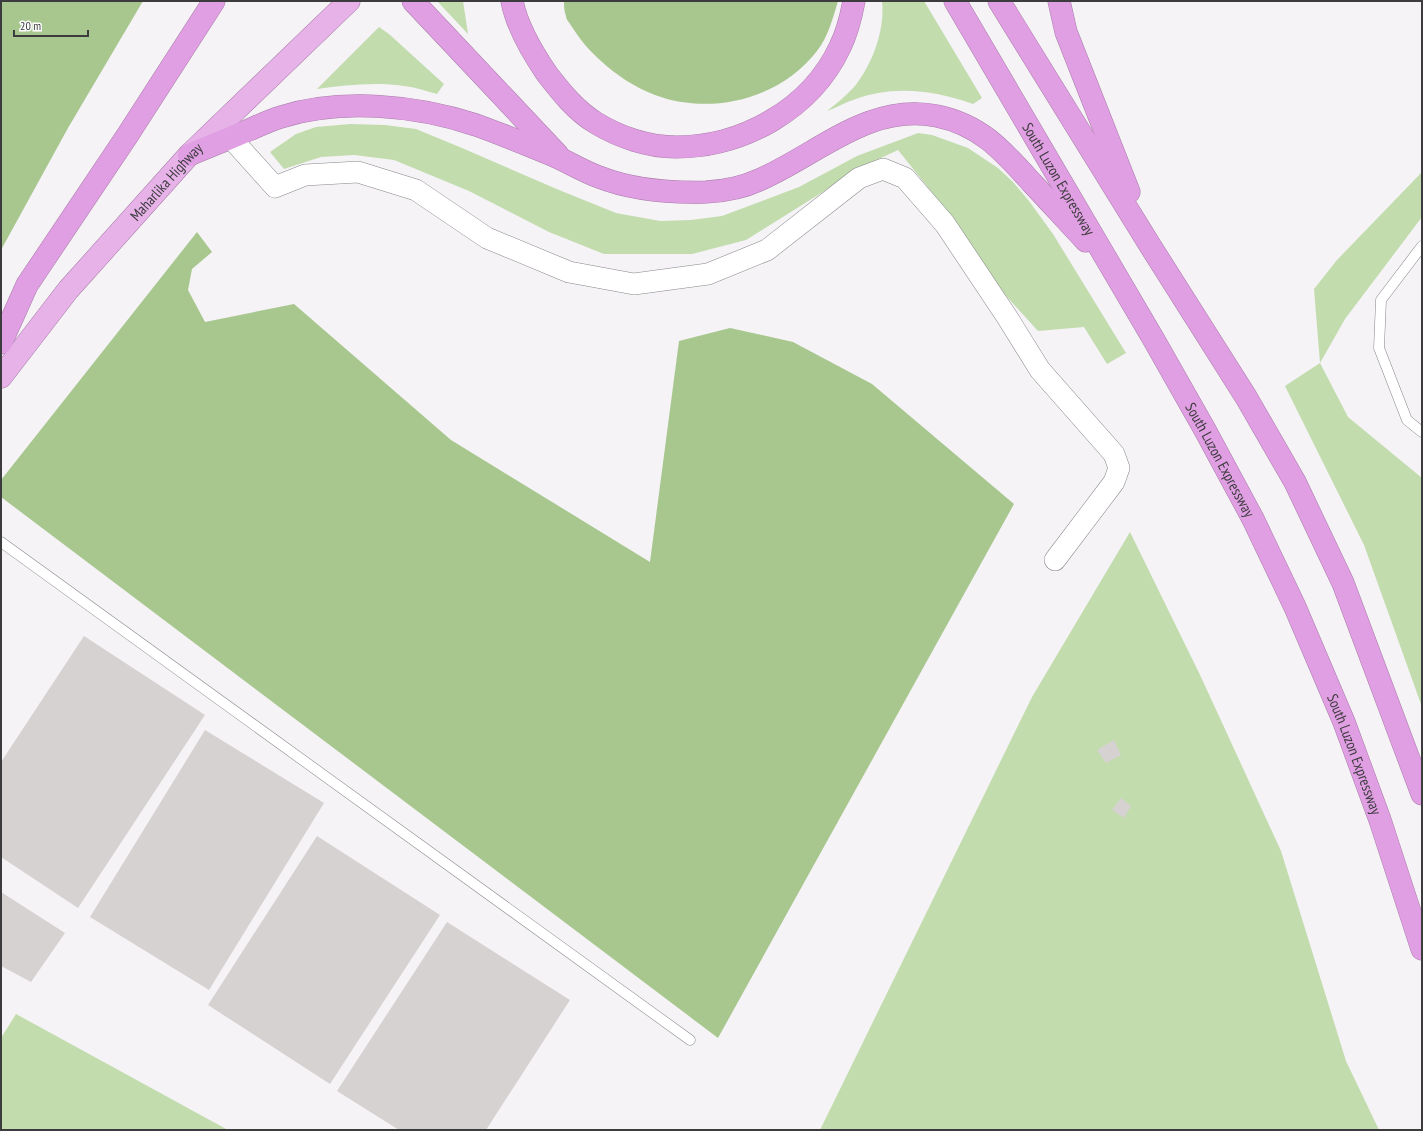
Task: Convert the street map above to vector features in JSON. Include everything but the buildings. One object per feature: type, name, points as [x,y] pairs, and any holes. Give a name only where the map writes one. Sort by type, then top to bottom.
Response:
[{"type":"highway","points":[[1,342],[27,285],[127,136],[214,1]]},
{"type":"highway","name":"Maharlika Highway","points":[[1,377],[68,290],[189,155],[349,1]]},
{"type":"highway","points":[[413,1],[561,158]]},
{"type":"highway","points":[[512,1],[518,22],[532,51],[556,86],[580,110],[594,122],[623,136],[650,144],[675,148],[708,145],[740,136],[768,124],[792,106],[813,87],[834,58],[845,36],[854,1]]},
{"type":"highway","name":"South Luzon Expressway","points":[[955,1],[1206,430],[1254,519],[1295,607],[1340,715],[1380,820],[1422,949]]},
{"type":"highway","points":[[999,1],[1151,247],[1246,397],[1295,482],[1343,583],[1422,794]]},
{"type":"highway","points":[[1059,1],[1062,16],[1074,52],[1151,247]]},
{"type":"highway","points":[[189,155],[279,117],[303,111],[325,107],[391,107],[440,116],[474,125],[561,158],[580,170],[602,179],[632,186],[675,192],[695,192],[729,190],[759,181],[846,132],[871,121],[894,115],[933,115],[951,119],[968,127],[1000,148],[1114,271]]},
{"type":"street","points":[[231,138],[275,187],[305,175],[358,172],[416,190],[487,238],[570,272],[634,284],[708,274],[767,250],[859,178],[883,169],[905,178],[945,224],[1007,317],[1040,370],[1114,454],[1119,468],[1114,482],[1055,560]]},
{"type":"lane","points":[[1422,246],[1381,300],[1379,348],[1407,420],[1422,432]]},
{"type":"lane","points":[[1,542],[690,1040]]},
{"type":"green space","points":[[1,1],[143,1],[68,128],[1,250]]},
{"type":"green space","points":[[437,1],[463,1],[468,34]]},
{"type":"green space","points":[[564,1],[838,1],[830,27],[821,46],[802,68],[784,81],[764,92],[743,99],[721,103],[699,104],[677,101],[655,95],[626,81],[601,61],[585,45],[567,19],[564,10]]},
{"type":"green space","points":[[882,1],[924,1],[982,98],[973,104],[943,95],[913,91],[883,92],[850,101],[827,111],[855,86],[872,57],[880,35],[882,23]]},
{"type":"green space","points":[[379,27],[389,34],[444,84],[437,94],[416,88],[382,84],[350,85],[317,89]]},
{"type":"green space","points":[[350,124],[385,125],[416,129],[616,213],[660,221],[691,220],[722,216],[799,187],[857,156],[918,133],[932,135],[968,148],[998,168],[1013,182],[1053,234],[1126,353],[1107,364],[1084,327],[1038,331],[997,286],[954,220],[898,150],[866,165],[746,240],[692,254],[604,254],[549,232],[469,191],[394,160],[354,155],[321,157],[284,169],[270,152],[296,134],[316,127]]},
{"type":"green space","points":[[1422,172],[1422,217],[1345,319],[1320,363],[1314,289],[1337,260]]},
{"type":"green space","points":[[197,232],[212,252],[192,269],[188,290],[205,322],[294,304],[451,440],[650,562],[679,341],[730,328],[793,342],[872,384],[1014,504],[718,1038],[1,497],[1,480]]},
{"type":"green space","points":[[1320,363],[1348,417],[1422,478],[1422,707],[1364,545],[1285,386]]},
{"type":"green space","points":[[1130,532],[1201,677],[1281,851],[1346,1061],[1379,1130],[820,1130],[1032,697]]},
{"type":"green space","points":[[16,1014],[228,1130],[1,1130],[1,1038]]}]
